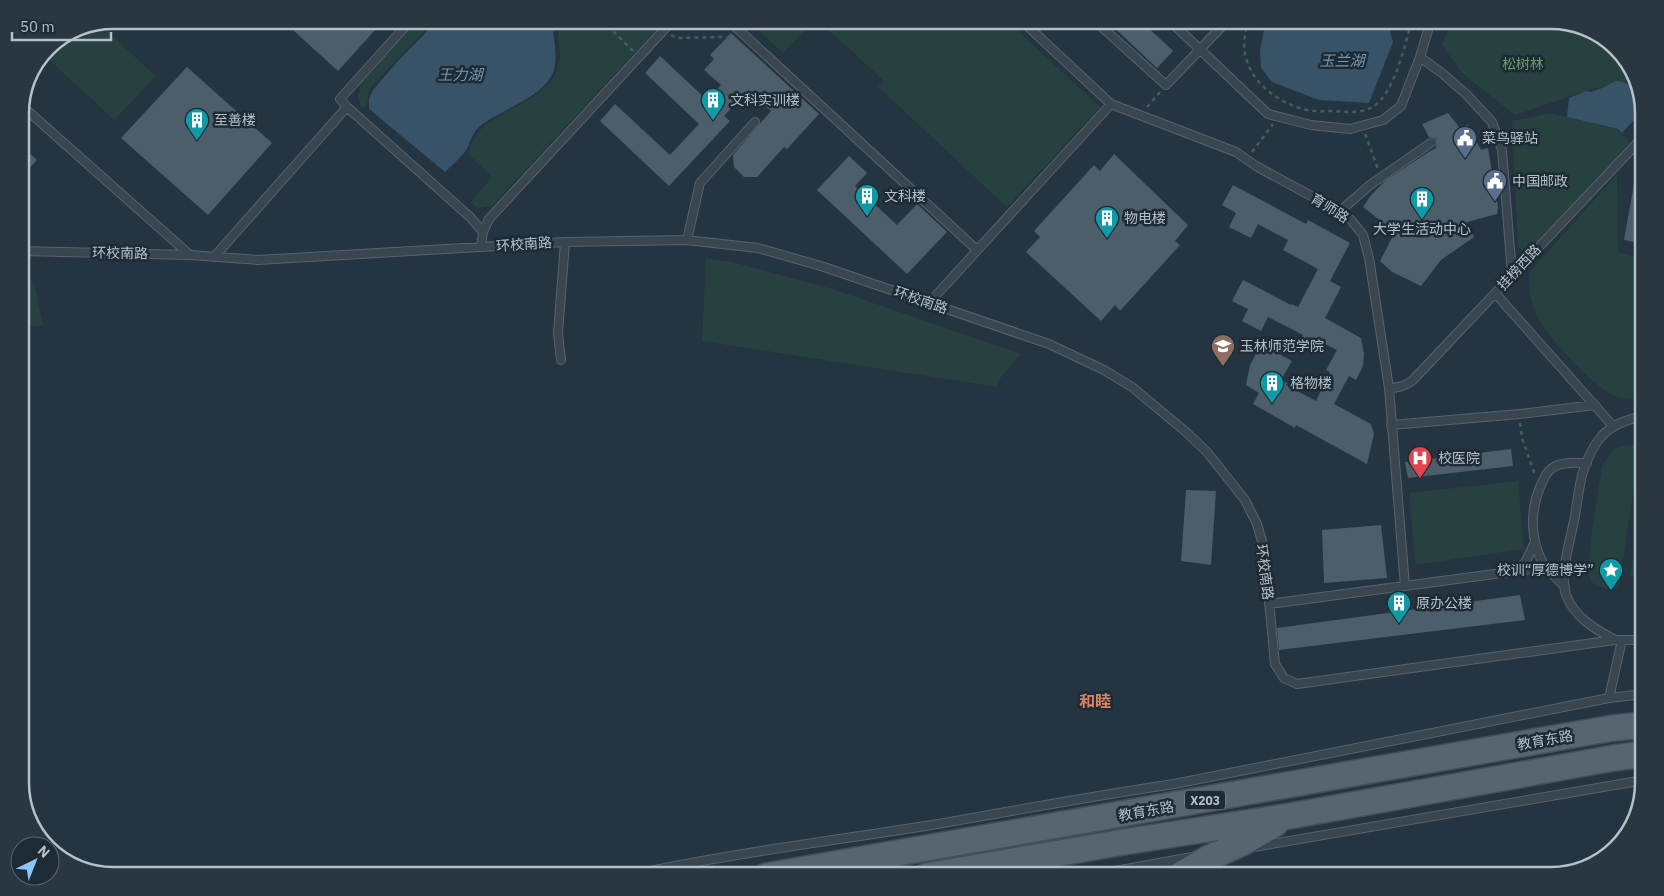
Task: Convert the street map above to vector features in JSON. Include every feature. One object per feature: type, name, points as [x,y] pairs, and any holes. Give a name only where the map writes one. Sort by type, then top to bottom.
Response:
[{"type":"main road","name":"教育东路","points":[[817,867],[1635,725]]},
{"type":"main road","name":"教育东路","points":[[978,867],[1290,816],[1635,755]]},
{"type":"main road","points":[[1194,867],[1290,816]]},
{"type":"lane","points":[[403,29],[340,99],[470,217],[483,232]]},
{"type":"lane","points":[[481,247],[483,232],[489,219],[665,29]]},
{"type":"lane","points":[[738,29],[977,250]]},
{"type":"lane","name":"育师路","points":[[1036,29],[1111,104],[1236,152],[1339,212],[1351,220],[1363,235],[1369,258],[1389,388],[1405,586]]},
{"type":"lane","points":[[1104,29],[1166,86],[1219,29]]},
{"type":"lane","points":[[1179,29],[1268,114],[1311,126],[1350,129],[1383,120],[1401,106],[1420,57],[1428,29]]},
{"type":"lane","points":[[1420,57],[1466,94],[1492,122],[1502,150],[1512,274]]},
{"type":"lane","points":[[929,303],[1111,104]]},
{"type":"lane","points":[[214,257],[347,107]]},
{"type":"lane","points":[[29,112],[190,255]]},
{"type":"lane","points":[[687,240],[700,183],[754,122]]},
{"type":"lane","points":[[1339,212],[1383,176],[1432,142]]},
{"type":"lane","name":"挂榜西路","points":[[1389,388],[1405,386],[1413,380],[1635,145]]},
{"type":"lane","name":"环校南路","points":[[29,251],[190,255],[258,260],[565,242],[687,240],[758,248],[791,257],[1049,344],[1104,370],[1132,387],[1207,452],[1245,500],[1257,524],[1264,548],[1275,664],[1284,678],[1297,684],[1618,640],[1635,640]]},
{"type":"lane","points":[[561,360],[558,333],[565,242]]},
{"type":"lane","points":[[1495,293],[1613,426]]},
{"type":"lane","points":[[1391,425],[1520,414],[1595,405]]},
{"type":"lane","points":[[1609,698],[1618,640],[1594,629],[1580,617],[1566,594],[1564,573],[1582,474],[1591,452],[1600,437],[1613,426],[1635,417]]},
{"type":"lane","points":[[1566,588],[1547,567],[1535,542],[1533,522],[1534,500],[1541,484],[1551,469],[1563,464],[1587,463]]},
{"type":"lane","points":[[1517,571],[1526,561],[1535,542]]},
{"type":"lane","points":[[1269,604],[1547,567]]},
{"type":"lane","points":[[666,867],[932,824],[1102,794],[1174,784],[1609,698],[1635,695]]},
{"type":"lane","points":[[1138,867],[1635,782]]},
{"type":"lane","points":[[1202,867],[1252,847]]},
{"type":"path","points":[[612,29],[640,56]]},
{"type":"path","points":[[1247,29],[1245,41],[1246,58],[1256,78],[1268,92],[1285,103],[1305,110],[1357,112],[1374,106],[1382,98],[1394,79],[1409,29]]},
{"type":"path","points":[[662,32],[678,38],[723,37],[753,43]]},
{"type":"path","points":[[1140,115],[1166,86]]},
{"type":"path","points":[[1247,160],[1278,117]]},
{"type":"path","points":[[1362,126],[1372,155],[1383,176]]},
{"type":"path","points":[[1520,414],[1522,438],[1536,478],[1541,484]]},
{"type":"green space","points":[[108,29],[109,33],[156,76],[114,120],[48,59],[66,43],[96,30]]},
{"type":"green space","points":[[408,29],[426,29],[369,89],[367,105],[361,108],[358,96],[361,81]]},
{"type":"green space","points":[[561,29],[657,29],[492,206],[478,208],[471,202],[492,177],[468,154],[474,138],[490,122],[537,94],[546,86],[554,75],[559,62],[558,32]]},
{"type":"green space","points":[[757,29],[806,29],[783,53]]},
{"type":"green space","points":[[828,29],[1016,29],[1100,107],[1007,207],[878,87],[884,81]]},
{"type":"green space","name":"松树林","points":[[1448,29],[1568,30],[1588,37],[1607,50],[1621,66],[1629,81],[1591,89],[1515,115],[1462,73],[1442,45]]},
{"type":"green space","points":[[1550,113],[1616,129],[1630,143],[1527,253],[1518,247],[1512,121]]},
{"type":"green space","points":[[1617,174],[1618,252],[1635,257],[1635,399],[1620,398],[1599,386],[1575,364],[1553,339],[1539,320],[1534,309],[1530,290],[1530,272]]},
{"type":"green space","points":[[706,258],[732,262],[833,289],[1021,354],[1001,377],[997,387],[702,341]]},
{"type":"green space","points":[[29,277],[35,285],[43,326],[29,326]]},
{"type":"green space","points":[[1621,446],[1635,446],[1635,480],[1619,586],[1612,589],[1598,586],[1591,582],[1588,572],[1602,466],[1613,450]]},
{"type":"green space","points":[[1518,481],[1524,549],[1415,565],[1409,493]]},
{"type":"green space","points":[[1635,544],[1635,576],[1630,576]]},
{"type":"water","name":"王力湖","points":[[429,29],[556,29],[553,32],[555,46],[554,70],[549,80],[532,95],[479,127],[464,153],[445,172],[369,109],[369,99],[373,90]]},
{"type":"water","name":"玉兰湖","points":[[1264,29],[1389,29],[1393,42],[1369,103],[1319,100],[1272,82],[1261,68],[1260,50]]},
{"type":"water","points":[[1616,81],[1631,86],[1634,96],[1635,119],[1622,133],[1618,129],[1567,117],[1569,98],[1586,91],[1591,92]]},
{"type":"building","points":[[292,29],[376,29],[338,71]]},
{"type":"building","points":[[1116,29],[1150,29],[1173,51],[1157,68]]},
{"type":"building","points":[[731,33],[819,114],[787,149],[784,147],[757,177],[744,177],[734,167],[733,155],[771,111],[748,90],[724,116],[730,121],[669,186],[600,121],[615,104],[670,155],[699,124],[645,73],[660,56],[707,100],[721,85],[704,70],[714,59],[710,55]]},
{"type":"building","name":"至善楼","points":[[187,67],[272,143],[208,215],[121,138]]},
{"type":"building","name":"大学生活动中心","points":[[1448,113],[1460,128],[1468,125],[1481,150],[1488,148],[1498,207],[1497,214],[1467,222],[1474,237],[1441,260],[1421,286],[1392,272],[1380,261],[1395,232],[1363,207],[1372,194],[1386,180],[1436,148],[1437,139],[1429,137],[1422,124]]},
{"type":"building","points":[[29,153],[37,160],[29,168]]},
{"type":"building","name":"物电楼","points":[[1114,154],[1188,225],[1175,241],[1180,245],[1120,311],[1115,305],[1101,321],[1026,252],[1040,237],[1034,231],[1094,165],[1100,171]]},
{"type":"building","name":"文科楼","points":[[849,156],[867,173],[855,186],[897,225],[917,204],[947,232],[907,274],[817,190]]},
{"type":"building","points":[[1635,178],[1635,242],[1624,240]]},
{"type":"building","points":[[1233,185],[1306,224],[1308,220],[1350,243],[1330,281],[1341,287],[1325,318],[1361,338],[1364,354],[1363,366],[1356,380],[1349,376],[1334,404],[1371,424],[1374,434],[1367,464],[1296,425],[1295,428],[1253,404],[1259,393],[1246,385],[1250,365],[1261,344],[1292,361],[1281,380],[1287,383],[1286,385],[1316,401],[1330,372],[1326,370],[1337,350],[1317,340],[1310,351],[1298,345],[1303,335],[1268,317],[1261,331],[1242,321],[1248,309],[1232,301],[1243,280],[1298,307],[1318,269],[1283,250],[1288,240],[1258,224],[1251,238],[1229,227],[1236,213],[1222,205]]},
{"type":"building","points":[[1511,449],[1513,466],[1408,478],[1405,462]]},
{"type":"building","points":[[1186,490],[1216,491],[1211,565],[1181,561]]},
{"type":"building","points":[[1381,525],[1387,578],[1324,583],[1322,530]]},
{"type":"building","name":"原办公楼","points":[[1520,595],[1525,620],[1279,650],[1277,628]]},
{"type":"place","name":"文科实训楼","points":[[713,121]]},
{"type":"place","name":"至善楼","points":[[197,141]]},
{"type":"place","name":"菜鸟驿站","points":[[1465,159]]},
{"type":"place","name":"中国邮政","points":[[1495,202]]},
{"type":"place","name":"文科楼","points":[[867,217]]},
{"type":"place","name":"大学生活动中心","points":[[1422,220]]},
{"type":"place","name":"物电楼","points":[[1107,239]]},
{"type":"place","name":"玉林师范学院","points":[[1223,367]]},
{"type":"place","name":"格物楼","points":[[1272,404]]},
{"type":"place","name":"校医院","points":[[1420,479]]},
{"type":"place","name":"校训“厚德博学”","points":[[1611,591]]},
{"type":"place","name":"原办公楼","points":[[1399,624]]},
{"type":"district","name":"和睦","points":[[1095,701]]}]
